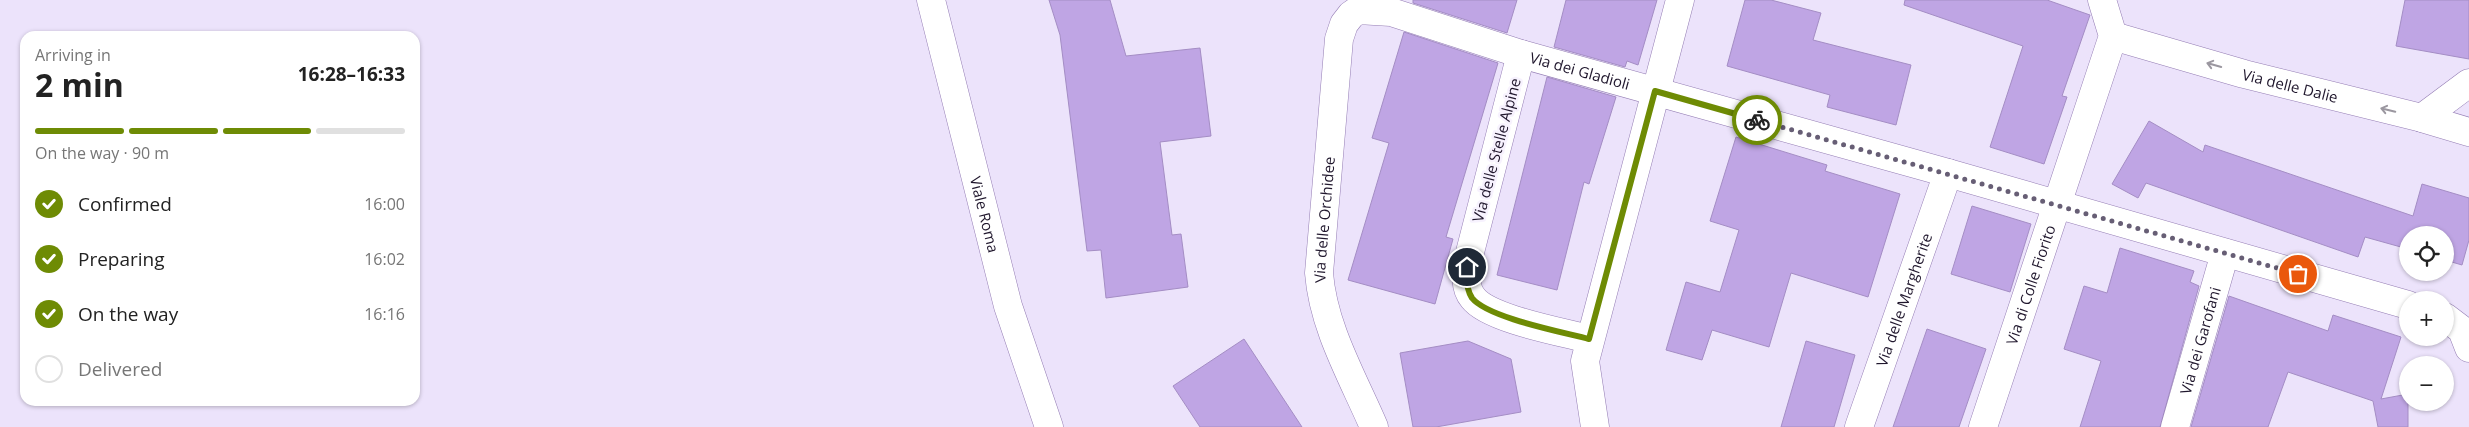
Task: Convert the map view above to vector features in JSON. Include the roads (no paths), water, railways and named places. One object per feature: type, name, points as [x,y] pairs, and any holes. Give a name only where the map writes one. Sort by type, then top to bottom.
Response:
[{"type":"street","name":"Viale Roma","points":[[931,0],[1008,306],[1049,427]]},
{"type":"street","points":[[1595,427],[1585,361],[1589,339],[1680,0]]},
{"type":"street","points":[[2102,0],[2112,36]]},
{"type":"street","name":"Via dei Gladioli","points":[[1358,10],[1391,12],[1521,54],[1948,173],[2399,302]]},
{"type":"street","name":"Via delle Orchidee","points":[[1358,10],[1344,24],[1339,39],[1319,273],[1323,300],[1330,326],[1374,427]]},
{"type":"street","name":"Via delle Dalie","points":[[2112,36],[2244,74],[2422,118],[2469,132]]},
{"type":"street","name":"Via di Colle Fiorito","points":[[1983,427],[2058,205],[2112,36]]},
{"type":"street","name":"Via delle Stelle Alpine","points":[[1521,54],[1469,256],[1467,287],[1472,297],[1478,303],[1495,313],[1589,339]]},
{"type":"street","points":[[2422,118],[2469,83]]},
{"type":"street","name":"Via delle Margherite","points":[[1859,427],[1948,173]]},
{"type":"street","name":"Via dei Garofani","points":[[2175,427],[2225,254]]},
{"type":"street","points":[[2454,324],[2462,330],[2469,348]]}]
